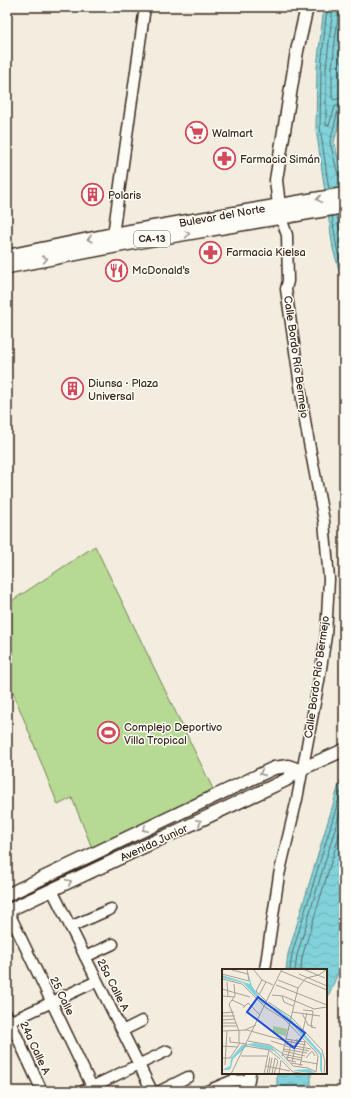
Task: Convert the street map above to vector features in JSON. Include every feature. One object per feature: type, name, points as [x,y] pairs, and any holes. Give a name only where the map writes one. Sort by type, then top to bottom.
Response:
[{"type":"highway","name":"Bulevar del Norte","points":[[7,266],[296,209],[344,195]]},
{"type":"highway","name":"Bulevar del Norte","points":[[296,209],[344,206]]},
{"type":"highway","name":"Bulevar del Norte","points":[[7,257],[113,235],[280,212]]},
{"type":"main road","name":"Calle Bordo Río Bermejo","points":[[280,212],[276,180],[297,51],[307,7]]},
{"type":"main road","name":"Avenida Junior","points":[[7,910],[286,780],[304,769],[344,750]]},
{"type":"main road","name":"Avenida Junior","points":[[7,895],[274,768],[288,766],[304,769]]},
{"type":"street","points":[[113,235],[145,7]]},
{"type":"street","name":"Calle Bordo Río Bermejo","points":[[265,969],[279,875],[304,769],[326,636],[329,579],[324,522],[306,427],[286,290],[288,281],[287,234],[280,212]]},
{"type":"street","name":"25a Calle A","points":[[52,890],[152,1091]]},
{"type":"street","points":[[70,927],[111,909]]},
{"type":"street","name":"25 Calle","points":[[7,910],[52,1002],[90,1090]]},
{"type":"street","points":[[85,957],[113,944]]},
{"type":"street","points":[[8,1020],[97,981]]},
{"type":"street","name":"24a Calle A","points":[[8,1020],[42,1091]]},
{"type":"street","points":[[122,1031],[142,1021]]},
{"type":"street","points":[[90,1090],[138,1064],[167,1051]]},
{"type":"street","points":[[207,1091],[231,1080],[249,1076],[247,1091]]},
{"type":"street","points":[[160,1091],[188,1077]]},
{"type":"green space","name":"Complejo Deportivo Villa Tropical","points":[[95,546],[213,789],[92,848],[72,798],[58,805],[7,677],[7,604]]},
{"type":"water","points":[[324,7],[344,7],[344,105],[334,142],[344,181],[344,287],[333,249],[316,128],[317,67]]},
{"type":"water","points":[[344,768],[344,959],[327,999],[327,969],[286,969],[288,954]]},
{"type":"water","points":[[277,1074],[311,1074],[311,1091],[277,1091]]},
{"type":"place","name":"Walmart","points":[[196,133]]},
{"type":"place","name":"Farmacia Simán","points":[[225,159]]},
{"type":"place","name":"Polaris","points":[[93,195]]},
{"type":"place","name":"Farmacia Kielsa","points":[[210,252]]},
{"type":"place","name":"McDonald's","points":[[116,270]]},
{"type":"place","name":"Diunsa • Plaza Universal","points":[[73,389]]},
{"type":"place","name":"Complejo Deportivo Villa Tropical","points":[[108,733]]}]
